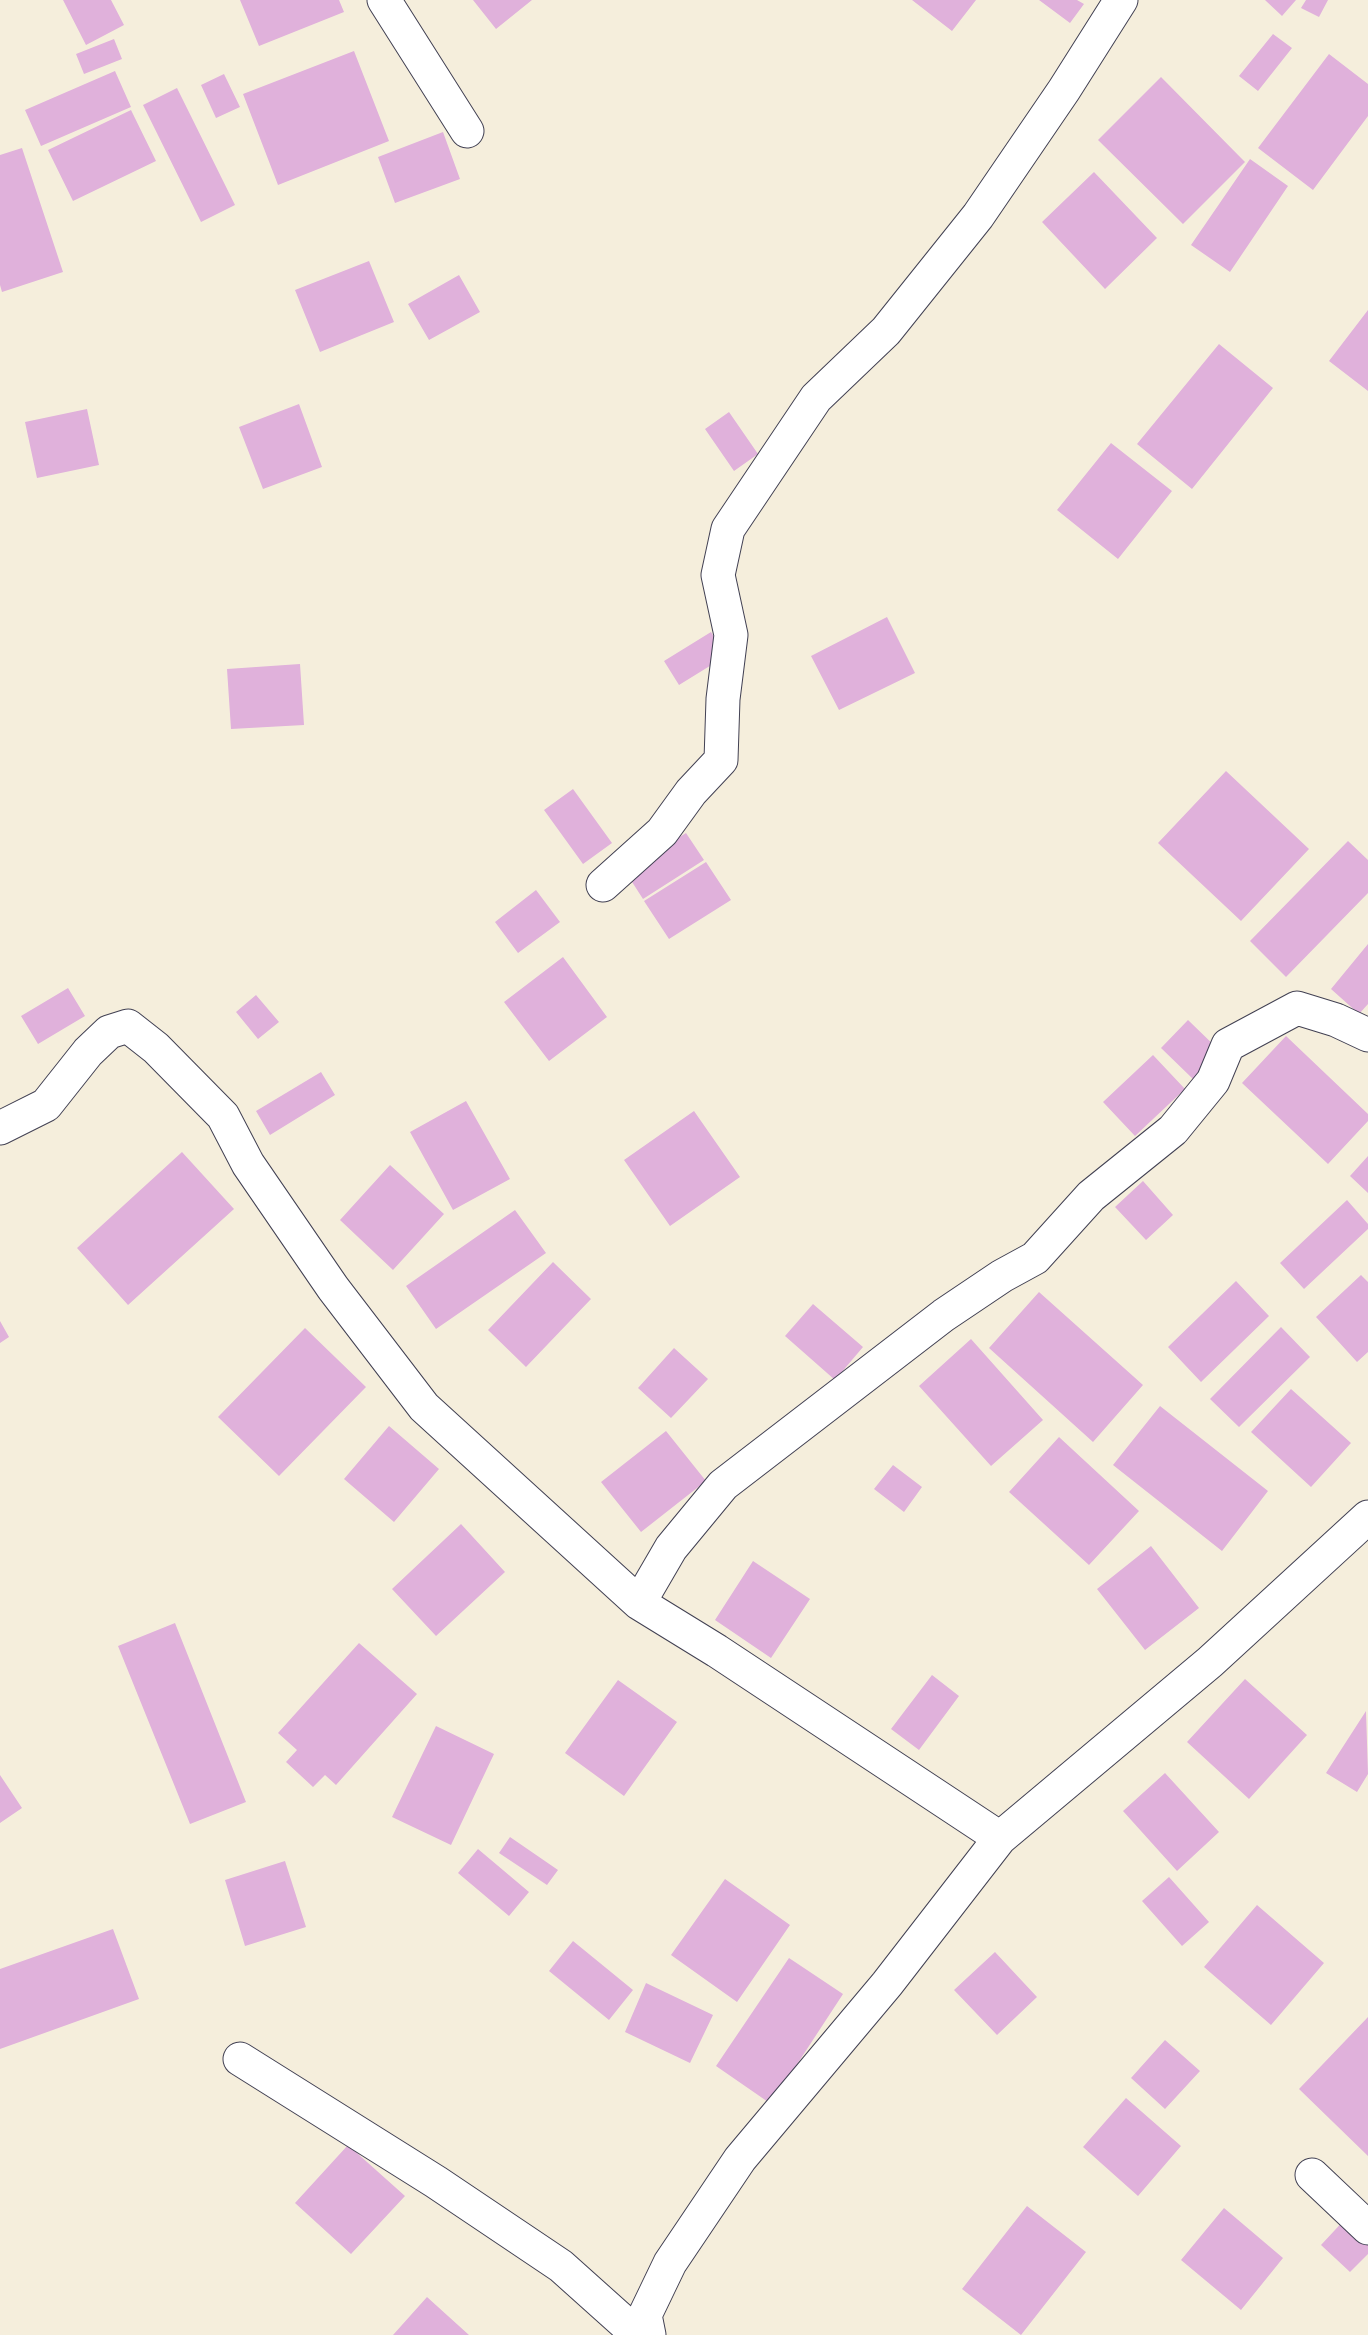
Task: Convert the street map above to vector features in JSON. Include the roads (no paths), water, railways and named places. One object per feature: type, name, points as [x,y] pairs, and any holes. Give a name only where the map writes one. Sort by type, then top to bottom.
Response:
[{"type":"street","points":[[384,0],[467,131]]},
{"type":"street","points":[[603,885],[662,832],[691,792],[721,760],[723,699],[732,635],[718,574],[728,529],[816,398],[886,331],[978,216],[1064,90],[1121,0]]},
{"type":"street","points":[[639,1603],[671,1548],[723,1485],[944,1316],[1002,1276],[1035,1258],[1091,1196],[1173,1130],[1213,1081],[1228,1045],[1297,1008],[1335,1020],[1368,1035]]},
{"type":"street","points":[[0,1128],[46,1105],[88,1052],[109,1032],[128,1026],[156,1048],[223,1116],[248,1164],[326,1278],[424,1407],[639,1603],[717,1651],[1000,1838]]},
{"type":"street","points":[[650,2335],[645,2315],[670,2263],[740,2159],[886,1984],[1000,1838],[1210,1662],[1368,1517]]},
{"type":"street","points":[[240,2059],[435,2182],[561,2266],[638,2335]]},
{"type":"street","points":[[1312,2175],[1368,2228]]}]
